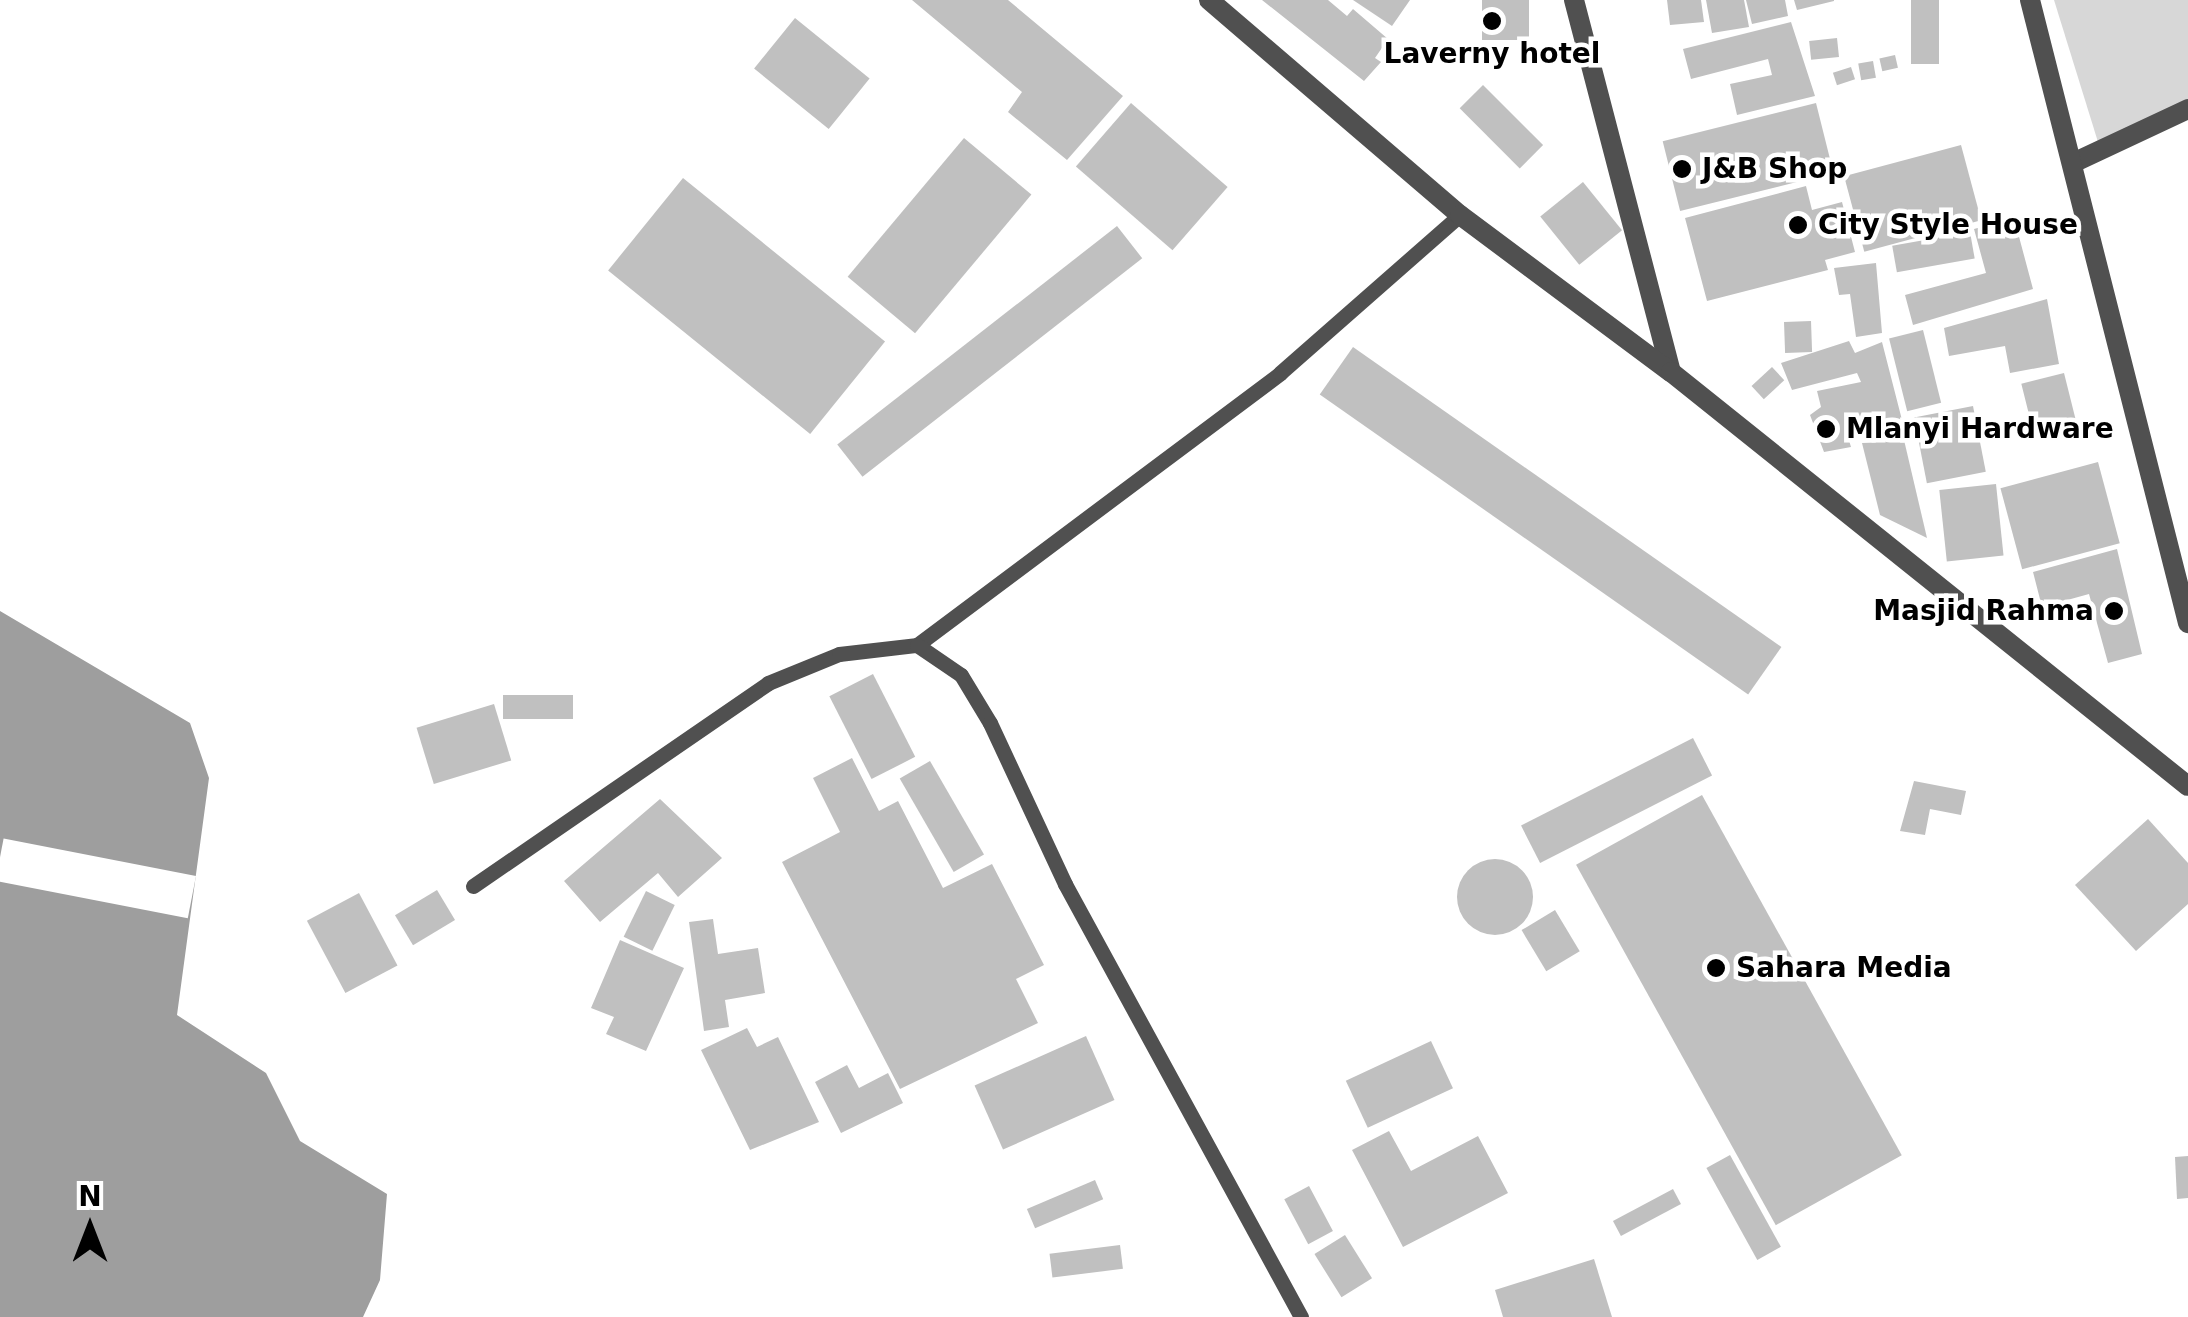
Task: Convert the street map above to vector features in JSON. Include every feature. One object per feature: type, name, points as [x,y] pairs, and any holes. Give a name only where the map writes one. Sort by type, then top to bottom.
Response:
[{"type":"street","points":[[1209,0],[1460,214],[1671,372],[2188,786]]},
{"type":"street","points":[[1574,0],[1671,372]]},
{"type":"street","points":[[2030,0],[2075,162],[2188,622]]},
{"type":"street","points":[[2075,162],[2188,109]]},
{"type":"lane","points":[[473,886],[768,683],[839,654],[917,645],[1280,374],[1460,214]]},
{"type":"lane","points":[[917,645],[961,675],[990,723],[1066,884],[1301,1317]]},
{"type":"shaded area","points":[[2054,0],[2188,0],[2188,101],[2098,142]]},
{"type":"shaded area","points":[[0,611],[190,723],[209,778],[177,1015],[266,1073],[300,1141],[387,1194],[380,1280],[363,1317],[0,1317]]},
{"type":"pier","points":[[4,839],[196,876],[188,918],[0,882]]},
{"type":"building","points":[[912,0],[1008,0],[1123,96],[1067,160],[1008,112],[1022,92]]},
{"type":"building","points":[[1262,0],[1328,0],[1347,16],[1353,9],[1388,39],[1375,58],[1381,62],[1364,81]]},
{"type":"building","points":[[1353,0],[1410,0],[1392,26]]},
{"type":"building","points":[[1482,0],[1529,0],[1529,40],[1482,40]]},
{"type":"building","points":[[1667,0],[1701,0],[1704,22],[1670,25]]},
{"type":"building","points":[[1706,0],[1744,0],[1749,27],[1712,33]]},
{"type":"building","points":[[1746,0],[1785,0],[1788,16],[1752,24]]},
{"type":"building","points":[[1794,0],[1834,0],[1834,1],[1797,10]]},
{"type":"building","points":[[1911,0],[1939,0],[1939,64],[1911,64]]},
{"type":"building","points":[[795,18],[870,78],[829,129],[754,69]]},
{"type":"building","points":[[1791,22],[1815,96],[1737,115],[1730,84],[1772,75],[1768,59],[1691,79],[1683,49]]},
{"type":"building","points":[[1837,38],[1839,57],[1811,60],[1809,41]]},
{"type":"building","points":[[1895,55],[1898,68],[1882,71],[1879,59]]},
{"type":"building","points":[[1873,61],[1876,78],[1861,80],[1858,64]]},
{"type":"building","points":[[1851,67],[1855,79],[1837,85],[1833,73]]},
{"type":"building","points":[[1483,85],[1543,145],[1520,168],[1460,108]]},
{"type":"building","points":[[1131,103],[1228,187],[1172,250],[1076,166]]},
{"type":"building","points":[[1816,103],[1833,173],[1680,211],[1663,141]]},
{"type":"building","points":[[964,138],[1031,195],[915,333],[848,277]]},
{"type":"building","points":[[1961,145],[1981,220],[1864,252],[1844,176]]},
{"type":"building","points":[[683,178],[885,342],[810,434],[608,270]]},
{"type":"building","points":[[1583,182],[1622,230],[1579,265],[1540,217]]},
{"type":"building","points":[[1806,186],[1812,210],[1842,202],[1855,252],[1825,260],[1828,270],[1707,301],[1685,218]]},
{"type":"building","points":[[2014,218],[2033,289],[1913,325],[1905,295],[1986,273],[1974,229]]},
{"type":"building","points":[[1117,226],[1142,258],[862,477],[837,445]]},
{"type":"building","points":[[1970,232],[1975,259],[1897,272],[1892,246]]},
{"type":"building","points":[[1876,263],[1882,333],[1856,337],[1850,294],[1839,295],[1834,268]]},
{"type":"building","points":[[2047,299],[2059,364],[2010,373],[2005,346],[1949,356],[1944,328]]},
{"type":"building","points":[[1811,321],[1812,352],[1785,353],[1784,322]]},
{"type":"building","points":[[1923,330],[1941,403],[1907,411],[1889,338]]},
{"type":"building","points":[[1849,341],[1855,353],[1882,342],[1902,420],[1878,429],[1873,415],[1845,427],[1851,447],[1824,452],[1810,415],[1821,407],[1817,391],[1861,382],[1857,373],[1792,390],[1781,363]]},
{"type":"building","points":[[1353,347],[1781,647],[1748,694],[1320,395]]},
{"type":"building","points":[[1772,367],[1784,380],[1764,399],[1752,386]]},
{"type":"building","points":[[2064,373],[2078,427],[2035,438],[2021,384]]},
{"type":"building","points":[[1973,406],[1986,472],[1927,483],[1914,417]]},
{"type":"building","points":[[1904,440],[1927,538],[1880,515],[1862,443]]},
{"type":"building","name":"Masjid Rahma","points":[[2098,462],[2120,543],[2022,569],[2000,488]]},
{"type":"building","points":[[1996,484],[2004,556],[1947,562],[1939,490]]},
{"type":"building","points":[[2117,549],[2142,654],[2108,663],[2089,594],[2042,607],[2033,572]]},
{"type":"building","points":[[873,674],[915,757],[872,779],[829,696]]},
{"type":"building","points":[[503,695],[573,695],[573,719],[503,719]]},
{"type":"building","points":[[494,704],[511,760],[434,784],[417,728]]},
{"type":"building","points":[[1693,738],[1712,775],[1540,863],[1521,826]]},
{"type":"building","points":[[852,758],[879,811],[898,801],[943,888],[992,864],[1044,965],[1016,979],[1038,1023],[900,1089],[782,862],[840,832],[813,778]]},
{"type":"building","points":[[930,761],[984,855],[954,872],[900,778]]},
{"type":"building","points":[[1914,781],[1966,791],[1961,815],[1930,809],[1925,835],[1900,831]]},
{"type":"building","points":[[1702,795],[1902,1155],[1776,1225],[1576,865]]},
{"type":"building","points":[[660,799],[722,858],[678,897],[658,873],[600,922],[564,881]]},
{"type":"building","points":[[2148,819],[2188,863],[2188,904],[2136,951],[2075,885]]},
{"type":"building","points":[[1495,859],[1522,870],[1533,897],[1522,924],[1495,935],[1468,924],[1457,897],[1468,870]]},
{"type":"building","points":[[437,890],[455,920],[413,945],[395,915]]},
{"type":"building","points":[[646,891],[675,905],[652,951],[624,937]]},
{"type":"building","points":[[359,893],[397,965],[345,993],[307,921]]},
{"type":"building","points":[[1555,910],[1580,951],[1546,971],[1522,930]]},
{"type":"building","points":[[713,919],[718,954],[758,948],[765,993],[725,1000],[729,1027],[704,1031],[689,922]]},
{"type":"building","points":[[620,940],[684,968],[646,1051],[606,1034],[614,1017],[591,1008]]},
{"type":"building","points":[[747,1028],[757,1047],[778,1037],[819,1122],[750,1150],[701,1050]]},
{"type":"building","points":[[1086,1036],[1114,1100],[1003,1150],[975,1086]]},
{"type":"building","points":[[1431,1041],[1453,1088],[1368,1128],[1346,1081]]},
{"type":"building","points":[[847,1065],[859,1088],[888,1073],[903,1103],[841,1133],[815,1082]]},
{"type":"building","points":[[1389,1131],[1411,1171],[1478,1136],[1508,1193],[1403,1247],[1352,1150]]},
{"type":"building","points":[[1730,1155],[1781,1247],[1757,1260],[1706,1168]]},
{"type":"building","points":[[2188,1156],[2188,1198],[2177,1199],[2175,1157]]},
{"type":"building","points":[[1095,1180],[1103,1199],[1035,1228],[1027,1209]]},
{"type":"building","points":[[1309,1186],[1333,1231],[1308,1244],[1284,1199]]},
{"type":"building","points":[[1673,1189],[1681,1204],[1621,1236],[1613,1221]]},
{"type":"building","points":[[1345,1235],[1372,1278],[1341,1297],[1314,1254]]},
{"type":"building","points":[[1120,1245],[1123,1269],[1052,1277],[1050,1254]]},
{"type":"building","points":[[1594,1259],[1612,1317],[1503,1317],[1495,1290]]},
{"type":"place","name":"Laverny hotel","points":[[1492,21]]},
{"type":"place","name":"J&B Shop","points":[[1682,169]]},
{"type":"place","name":"City Style House","points":[[1798,225]]},
{"type":"place","name":"Mlanyi Hardware","points":[[1826,429]]},
{"type":"place","name":"Masjid Rahma","points":[[2114,611]]},
{"type":"place","name":"Sahara Media","points":[[1716,968]]}]
